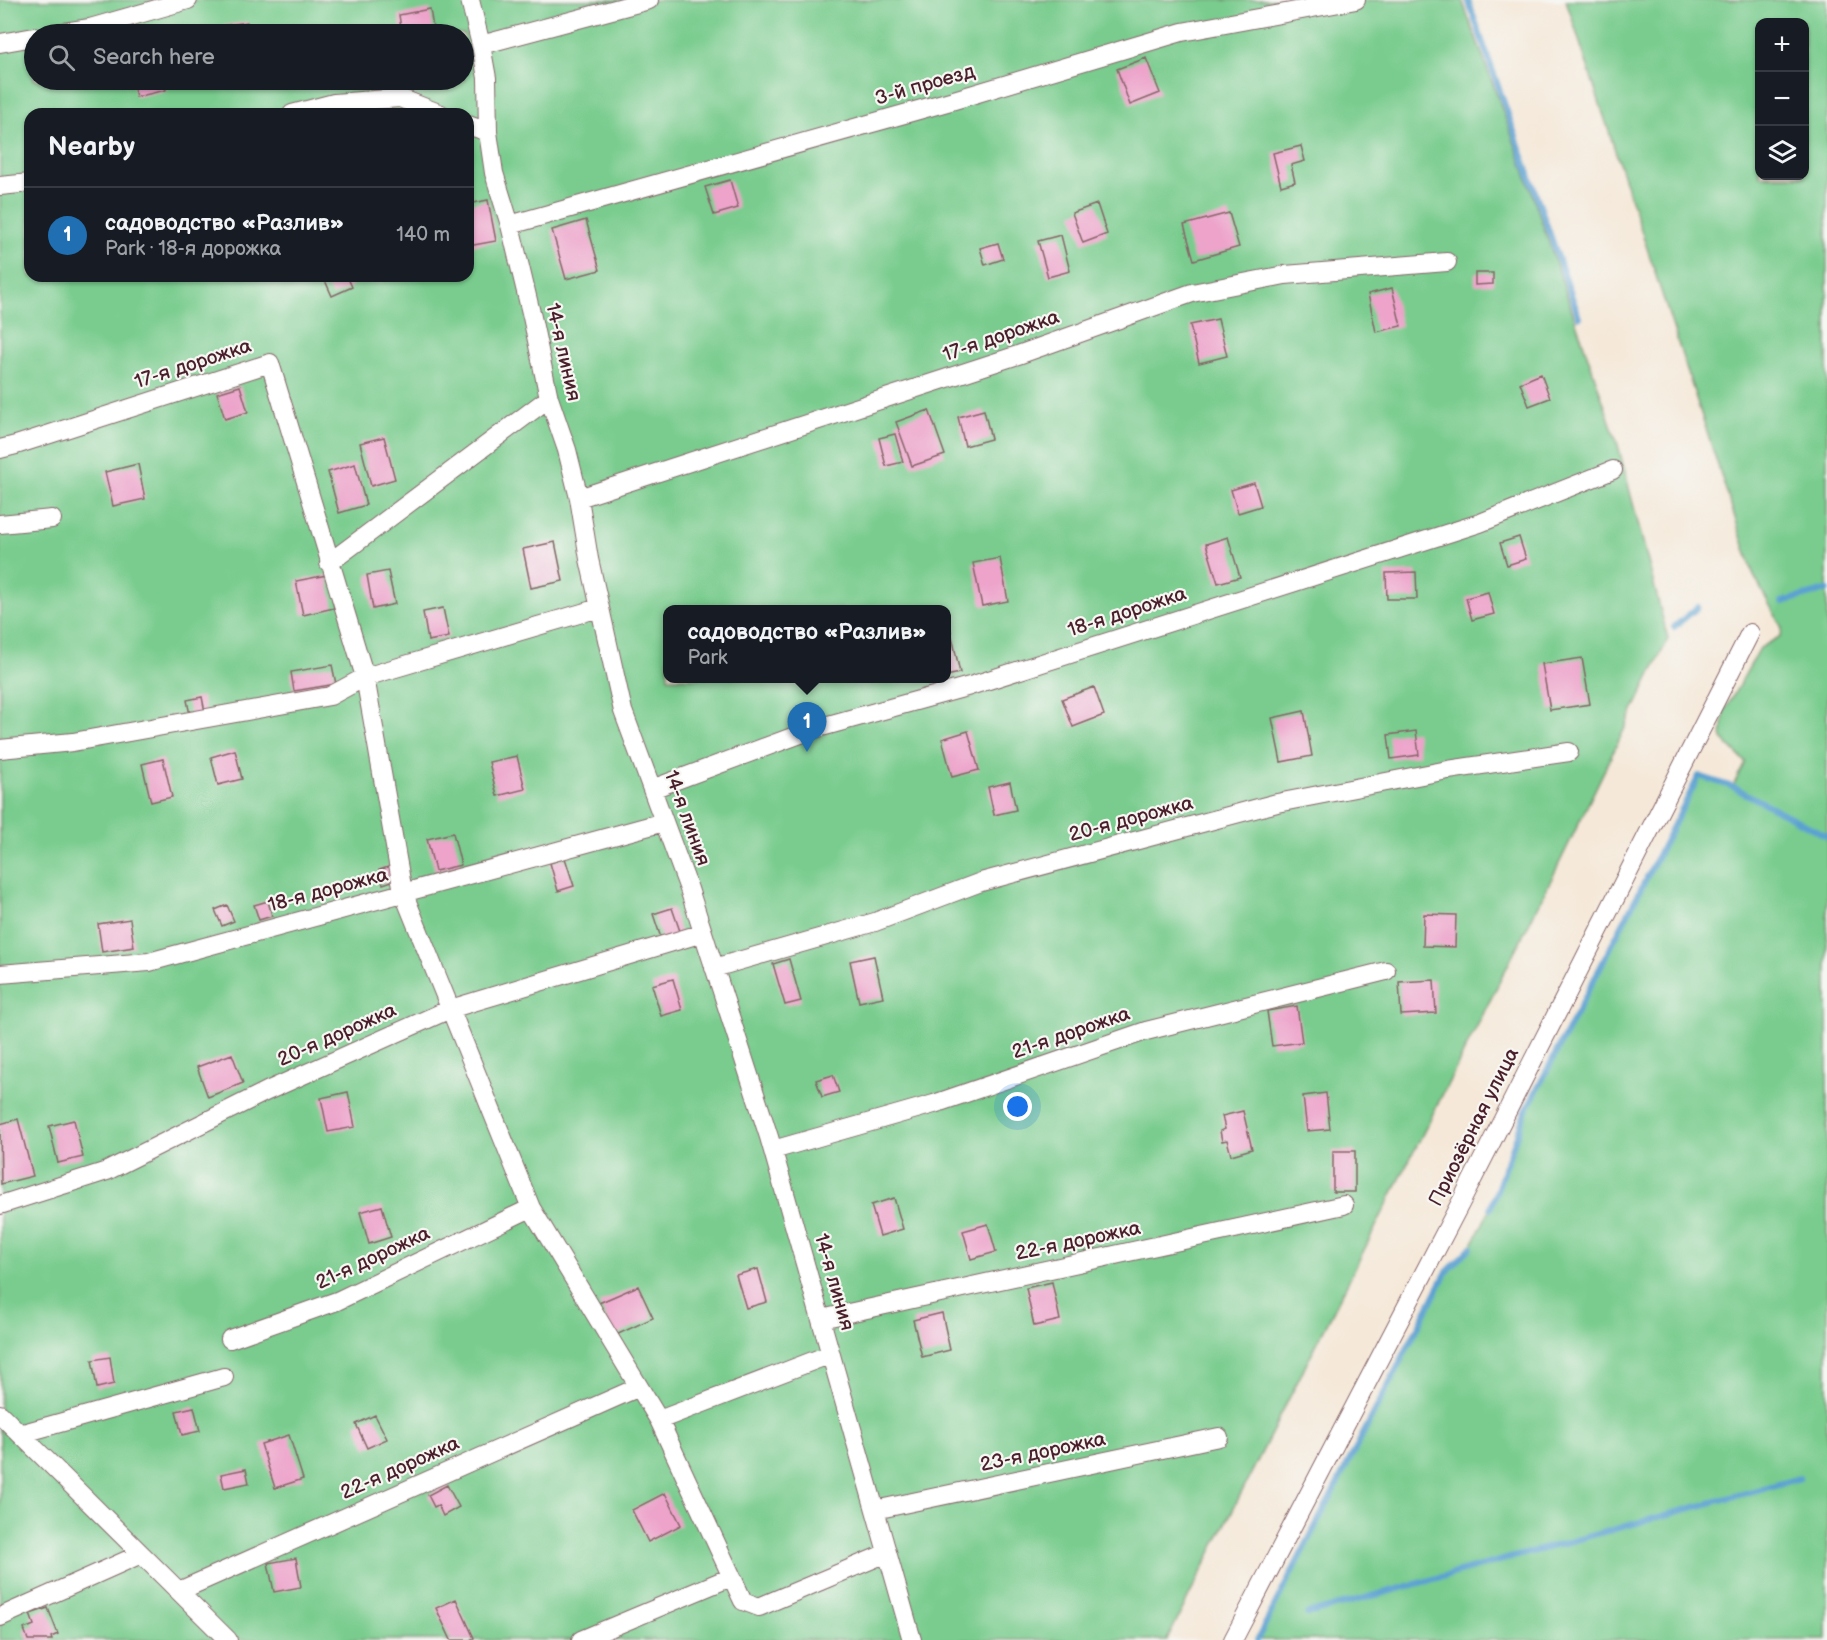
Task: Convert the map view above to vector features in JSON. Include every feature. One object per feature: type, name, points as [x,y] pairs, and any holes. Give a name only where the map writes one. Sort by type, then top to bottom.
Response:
[{"type":"street","points":[[104,24],[188,0]]},
{"type":"street","name":"14-я линия","points":[[470,0],[487,78],[488,132],[494,173],[510,225],[549,398],[567,450],[579,498],[599,608],[623,711],[703,933],[773,1150],[912,1640]]},
{"type":"street","points":[[481,45],[649,0]]},
{"type":"street","name":"3-й проезд","points":[[510,225],[954,100],[1182,32],[1356,0]]},
{"type":"street","points":[[0,43],[24,39]]},
{"type":"street","points":[[315,108],[334,103],[400,98],[426,108]]},
{"type":"street","points":[[474,127],[488,132]]},
{"type":"street","points":[[0,186],[24,184]]},
{"type":"street","name":"17-я дорожка","points":[[579,498],[1018,355],[1192,293],[1285,275],[1447,262]]},
{"type":"street","name":"17-я дорожка","points":[[0,449],[270,363],[365,677],[403,892],[531,1208],[659,1420],[743,1601],[759,1607],[887,1553]]},
{"type":"street","points":[[329,563],[549,398]]},
{"type":"street","name":"18-я дорожка","points":[[652,789],[814,729],[970,686],[1480,523],[1613,470]]},
{"type":"street","points":[[0,524],[52,519]]},
{"type":"street","points":[[0,749],[73,742],[330,696],[365,677],[599,608]]},
{"type":"street","name":"Приозёрная улица","points":[[1233,1640],[1462,1200],[1750,633]]},
{"type":"street","name":"20-я дорожка","points":[[714,968],[875,922],[981,882],[1277,803],[1448,770],[1569,752]]},
{"type":"street","name":"18-я дорожка","points":[[0,975],[149,962],[664,822]]},
{"type":"street","name":"20-я дорожка","points":[[0,1205],[107,1171],[267,1091],[450,1009],[703,933]]},
{"type":"street","name":"21-я дорожка","points":[[773,1150],[934,1104],[1146,1031],[1386,971]]},
{"type":"street","name":"22-я дорожка","points":[[821,1319],[1344,1205]]},
{"type":"street","name":"21-я дорожка","points":[[230,1340],[337,1301],[531,1208]]},
{"type":"street","points":[[659,1420],[831,1354]]},
{"type":"street","points":[[20,1434],[224,1377]]},
{"type":"street","name":"22-я дорожка","points":[[179,1591],[639,1387]]},
{"type":"street","points":[[2,1420],[20,1434],[228,1640]]},
{"type":"street","name":"23-я дорожка","points":[[875,1510],[1219,1437]]},
{"type":"street","points":[[0,1617],[141,1554]]},
{"type":"street","points":[[581,1640],[731,1576]]},
{"type":"green space","points":[[0,0],[1462,0],[1520,158],[1618,445],[1668,639],[1559,864],[1167,1640],[0,1640]]},
{"type":"green space","points":[[1566,0],[1827,0],[1827,1640],[1257,1640],[1446,1273],[1471,1247],[1490,1209],[1525,1113],[1699,776],[1733,786],[1745,762],[1722,739],[1724,712],[1760,648],[1781,636],[1782,628],[1754,576]]},
{"type":"building","points":[[430,9],[432,24],[400,24],[399,15]]},
{"type":"building","points":[[1146,58],[1160,93],[1130,105],[1117,69]]},
{"type":"building","points":[[134,90],[166,90],[136,97]]},
{"type":"building","points":[[1301,146],[1305,161],[1291,165],[1295,182],[1281,186],[1273,153]]},
{"type":"building","points":[[730,180],[738,208],[714,215],[705,187]]},
{"type":"building","points":[[488,200],[496,241],[474,245],[474,203]]},
{"type":"building","points":[[1097,204],[1107,234],[1083,243],[1072,213]]},
{"type":"building","points":[[1229,213],[1239,247],[1194,260],[1184,225]]},
{"type":"building","points":[[586,220],[600,270],[566,279],[552,230]]},
{"type":"building","points":[[1061,235],[1070,271],[1048,277],[1038,241]]},
{"type":"building","points":[[998,243],[1003,259],[985,265],[980,248]]},
{"type":"building","points":[[1475,273],[1493,273],[1493,284],[1475,285]]},
{"type":"building","points":[[326,282],[350,282],[352,287],[332,296]]},
{"type":"building","points":[[1392,288],[1401,326],[1376,332],[1368,294]]},
{"type":"building","points":[[1218,319],[1227,356],[1199,363],[1190,325]]},
{"type":"building","points":[[1541,374],[1550,398],[1529,406],[1520,383]]},
{"type":"building","points":[[240,386],[248,412],[225,419],[217,393]]},
{"type":"building","points":[[929,410],[945,455],[912,466],[896,422]]},
{"type":"building","points":[[984,410],[991,439],[965,446],[958,417]]},
{"type":"building","points":[[895,434],[903,462],[886,466],[879,438]]},
{"type":"building","points":[[384,437],[395,479],[371,486],[360,443]]},
{"type":"building","points":[[138,464],[145,499],[113,506],[105,472]]},
{"type":"building","points":[[355,464],[366,505],[339,513],[328,472]]},
{"type":"building","points":[[1254,483],[1261,506],[1238,513],[1231,490]]},
{"type":"building","points":[[1228,537],[1240,577],[1218,583],[1206,544]]},
{"type":"building","points":[[1519,537],[1526,559],[1507,565],[1500,543]]},
{"type":"building","points":[[555,542],[563,581],[531,588],[523,549]]},
{"type":"building","points":[[1000,558],[1008,601],[982,606],[973,563]]},
{"type":"building","points":[[388,571],[395,604],[373,609],[367,575]]},
{"type":"building","points":[[1416,572],[1417,599],[1387,599],[1386,573]]},
{"type":"building","points":[[327,575],[334,608],[303,615],[296,581]]},
{"type":"building","points":[[1488,592],[1494,614],[1472,620],[1466,598]]},
{"type":"building","points":[[443,608],[449,637],[428,641],[423,612]]},
{"type":"building","points":[[951,632],[960,673],[951,675]]},
{"type":"building","points":[[1582,658],[1590,704],[1550,710],[1542,664]]},
{"type":"building","points":[[332,665],[336,684],[294,691],[291,672]]},
{"type":"building","points":[[1094,687],[1104,715],[1073,727],[1062,699]]},
{"type":"building","points":[[202,697],[206,717],[191,720],[187,700]]},
{"type":"building","points":[[1304,711],[1312,756],[1281,762],[1272,718]]},
{"type":"building","points":[[968,731],[979,770],[952,777],[942,739]]},
{"type":"building","points":[[1416,731],[1419,755],[1391,759],[1388,735]]},
{"type":"building","points":[[235,750],[242,779],[218,785],[211,757]]},
{"type":"building","points":[[517,756],[525,789],[497,796],[489,762]]},
{"type":"building","points":[[163,759],[172,797],[151,802],[142,764]]},
{"type":"building","points":[[1010,782],[1016,810],[994,815],[988,787]]},
{"type":"building","points":[[453,833],[461,865],[435,871],[427,839]]},
{"type":"building","points":[[565,858],[574,886],[558,891],[550,863]]},
{"type":"building","points":[[391,866],[395,880],[383,884],[379,870]]},
{"type":"building","points":[[268,901],[272,916],[259,920],[254,905]]},
{"type":"building","points":[[227,905],[234,921],[222,926],[215,910]]},
{"type":"building","points":[[672,908],[681,934],[662,941],[653,914]]},
{"type":"building","points":[[1424,914],[1456,915],[1455,947],[1423,946]]},
{"type":"building","points":[[130,919],[134,947],[102,952],[98,924]]},
{"type":"building","points":[[874,956],[883,997],[859,1002],[850,961]]},
{"type":"building","points":[[789,959],[801,1001],[785,1005],[773,964]]},
{"type":"building","points":[[673,979],[682,1010],[661,1016],[652,985]]},
{"type":"building","points":[[1434,980],[1436,1013],[1401,1015],[1399,982]]},
{"type":"building","points":[[1297,1006],[1302,1042],[1272,1046],[1267,1011]]},
{"type":"building","points":[[232,1054],[243,1083],[208,1097],[197,1067]]},
{"type":"building","points":[[833,1075],[839,1092],[822,1097],[816,1080]]},
{"type":"building","points":[[348,1092],[355,1127],[328,1132],[321,1098]]},
{"type":"building","points":[[1326,1093],[1330,1129],[1307,1131],[1303,1096]]},
{"type":"building","points":[[1243,1111],[1252,1149],[1231,1155],[1227,1140],[1222,1141],[1220,1131],[1225,1129],[1222,1116]]},
{"type":"building","points":[[18,1119],[33,1176],[1,1184],[0,1124]]},
{"type":"building","points":[[74,1120],[83,1157],[58,1163],[49,1126]]},
{"type":"building","points":[[1333,1151],[1355,1151],[1355,1192],[1333,1192]]},
{"type":"building","points":[[894,1198],[903,1229],[880,1236],[871,1205]]},
{"type":"building","points":[[382,1206],[391,1237],[369,1244],[360,1212]]},
{"type":"building","points":[[988,1224],[996,1252],[971,1259],[963,1231]]},
{"type":"building","points":[[758,1269],[767,1302],[746,1308],[736,1275]]},
{"type":"building","points":[[1052,1282],[1060,1320],[1034,1326],[1026,1288]]},
{"type":"building","points":[[638,1286],[653,1318],[614,1336],[599,1303]]},
{"type":"building","points":[[942,1313],[950,1350],[922,1357],[913,1320]]},
{"type":"building","points":[[110,1357],[114,1384],[97,1388],[92,1360]]},
{"type":"building","points":[[194,1407],[200,1431],[182,1435],[176,1411]]},
{"type":"building","points":[[375,1415],[387,1439],[367,1448],[356,1424]]},
{"type":"building","points":[[289,1435],[303,1479],[275,1488],[261,1444]]},
{"type":"building","points":[[246,1469],[249,1483],[224,1488],[221,1474]]},
{"type":"building","points":[[447,1485],[459,1507],[443,1516],[438,1505],[434,1507],[428,1495]]},
{"type":"building","points":[[665,1493],[681,1525],[648,1542],[632,1510]]},
{"type":"building","points":[[296,1558],[301,1587],[274,1592],[268,1563]]},
{"type":"building","points":[[456,1599],[474,1638],[470,1640],[451,1640],[436,1608]]},
{"type":"building","points":[[48,1608],[58,1634],[51,1637],[52,1640],[28,1640],[24,1629],[34,1625],[30,1614]]},
{"type":"waterway","points":[[1468,0],[1579,317]]},
{"type":"waterway","points":[[1782,602],[1827,590]]},
{"type":"waterway","points":[[1674,627],[1698,607]]},
{"type":"waterway","points":[[1490,1209],[1525,1113],[1699,776],[1733,787],[1827,836]]},
{"type":"waterway","points":[[1257,1640],[1446,1273],[1471,1247]]},
{"type":"waterway","points":[[1307,1614],[1800,1478]]},
{"type":"place","name":"садоводство «Разлив»","points":[[807,752]]}]
